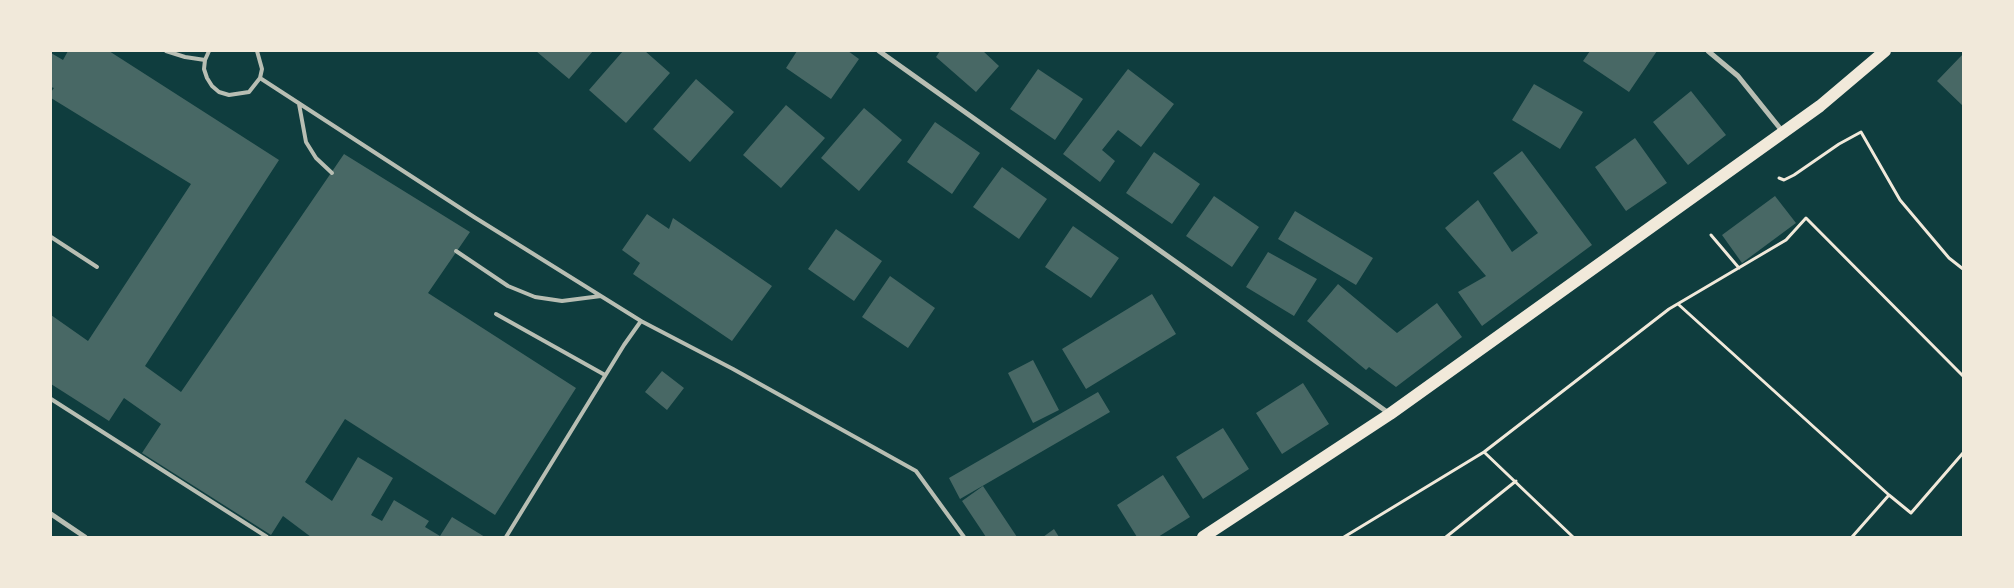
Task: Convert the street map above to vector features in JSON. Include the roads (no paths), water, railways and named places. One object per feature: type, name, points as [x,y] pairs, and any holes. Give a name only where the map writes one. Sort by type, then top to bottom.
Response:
[{"type":"main road","points":[[1203,537],[1390,414],[1820,106],[1885,51]]},
{"type":"street","points":[[879,51],[1390,414]]},
{"type":"street","points":[[1708,51],[1738,76],[1783,132]]},
{"type":"street","points":[[51,514],[86,537]]},
{"type":"lane","points":[[166,51],[185,57],[205,60]]},
{"type":"lane","points":[[209,51],[204,69],[207,78],[219,92],[229,95],[248,92],[260,78],[262,68],[257,51]]},
{"type":"lane","points":[[260,78],[474,217],[641,321],[733,369],[916,471],[964,537]]},
{"type":"lane","points":[[299,104],[306,142],[316,158],[332,173]]},
{"type":"lane","points":[[51,238],[97,268]]},
{"type":"lane","points":[[456,251],[508,286],[535,297],[562,301],[601,296]]},
{"type":"lane","points":[[496,314],[605,375]]},
{"type":"lane","points":[[506,537],[605,375],[641,321]]},
{"type":"lane","points":[[51,399],[267,537]]}]
